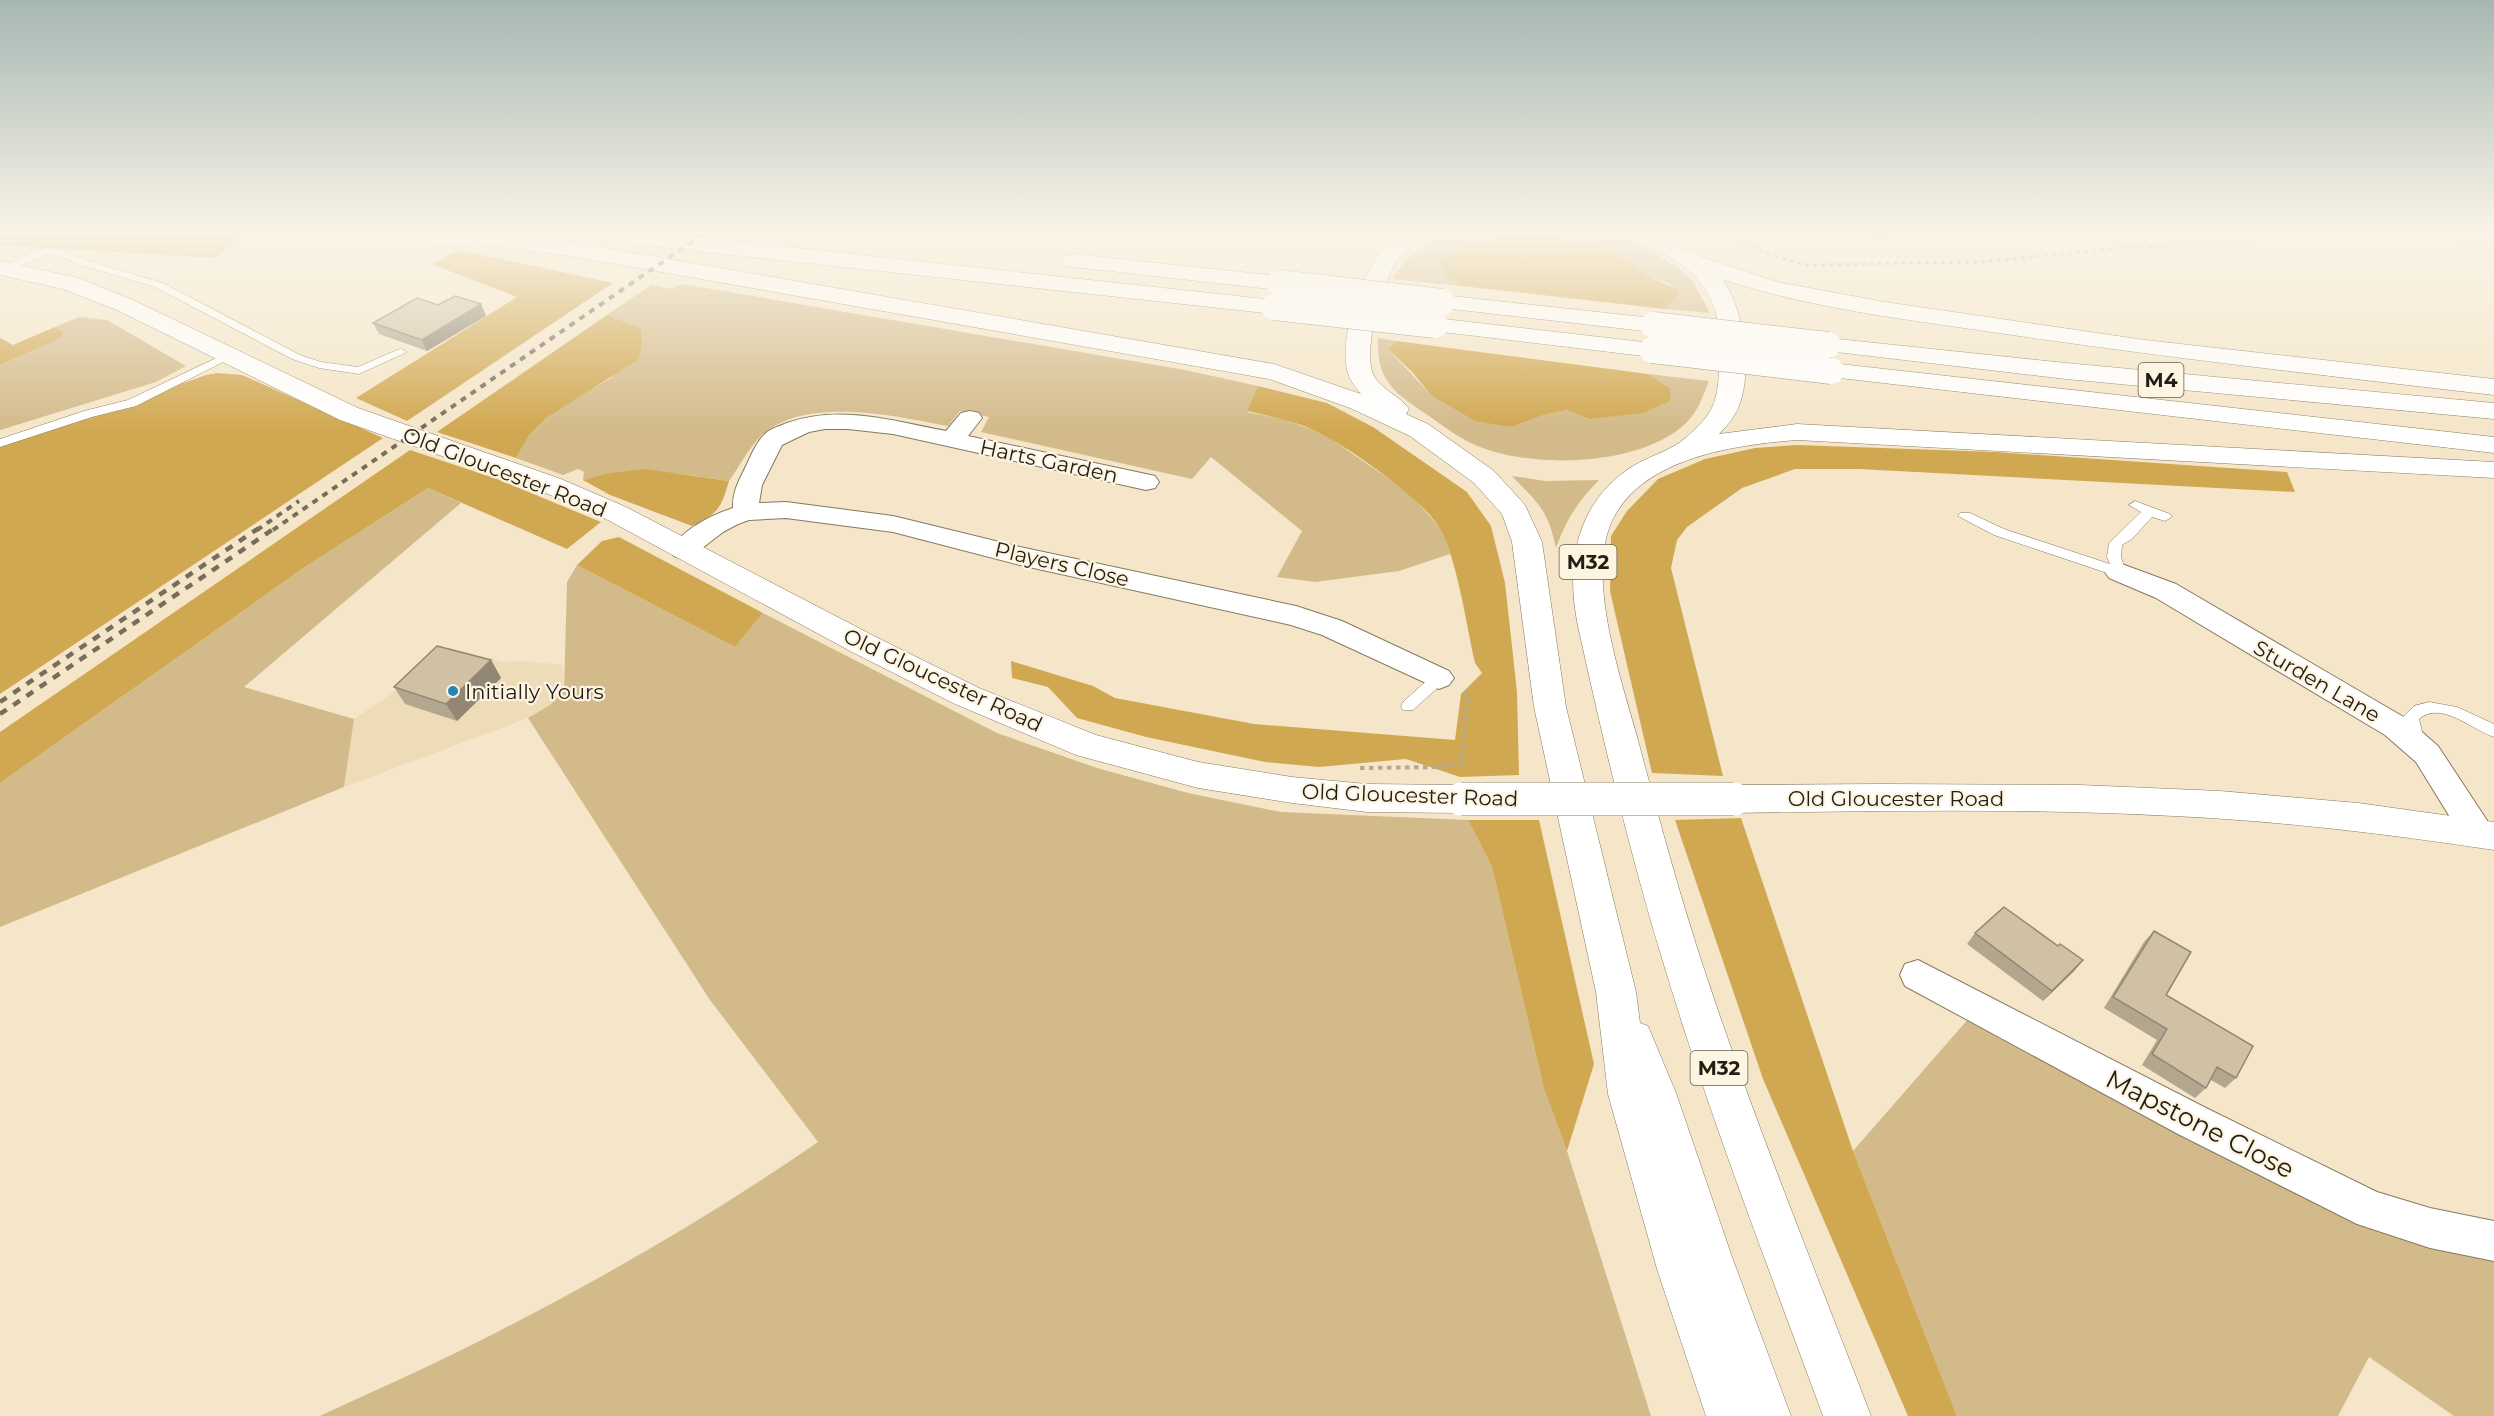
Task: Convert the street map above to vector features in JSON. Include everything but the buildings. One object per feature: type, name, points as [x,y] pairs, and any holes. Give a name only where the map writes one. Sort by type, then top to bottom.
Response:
[{"type":"main road","name":"Old Gloucester Road","points":[[108,298],[349,414],[551,485],[615,513],[682,550],[967,696],[1088,746],[1198,775],[1292,790],[1367,798],[1923,797],[2130,800],[2240,806],[2348,816],[2486,835]]},
{"type":"main road","points":[[849,298],[1274,372],[1359,402],[1419,430]]},
{"type":"main road","name":"M4","points":[[1203,298],[1274,306],[1653,325],[1828,345],[2494,411]]},
{"type":"main road","name":"M4","points":[[1359,298],[1652,351],[2494,445]]},
{"type":"main road","name":"M32","points":[[1371,298],[1357,340],[1360,374],[1369,387],[1419,430],[1484,477],[1515,511],[1527,542],[1550,706],[1616,992],[1629,1094],[1680,1269],[1730,1416]]},
{"type":"main road","name":"M32","points":[[1722,298],[1728,313],[1733,384],[1727,405],[1711,429],[1682,453],[1651,468],[1624,487],[1602,512],[1590,543],[1587,581],[1595,631],[1613,713],[1664,903],[1728,1097],[1847,1416]]},
{"type":"main road","name":"M4","points":[[1826,298],[1885,309],[2145,347],[2494,387]]},
{"type":"main road","points":[[1682,453],[1725,439],[1806,432],[2494,471]]},
{"type":"main road","name":"M32","points":[[1616,992],[1655,1093],[1709,1257],[1767,1416]]},
{"type":"street","name":"Harts Garden","points":[[952,440],[970,418]]},
{"type":"street","name":"Harts Garden","points":[[747,512],[744,496],[765,450],[780,434],[793,429],[842,421],[1016,451],[1146,482]]},
{"type":"street","name":"Players Close","points":[[682,550],[714,526],[747,512],[786,510],[893,524],[1020,556],[1296,616],[1332,628],[1439,678]]},
{"type":"street","name":"Sturden Lane","points":[[2119,572],[2166,591],[2397,727],[2417,743],[2486,835]]},
{"type":"street","name":"Mapstone Close","points":[[1918,975],[2192,1121],[2372,1210],[2430,1228],[2494,1241]]},
{"type":"lane","points":[[184,298],[296,357],[319,364],[359,371],[401,352]]},
{"type":"lane","points":[[0,443],[77,417],[132,403],[229,355]]},
{"type":"lane","points":[[2135,504],[2165,517]]},
{"type":"lane","points":[[2115,543],[2127,536],[2150,511]]},
{"type":"lane","points":[[1965,516],[1999,532],[2119,572]]},
{"type":"lane","points":[[2100,537],[2115,543]]},
{"type":"lane","points":[[2115,543],[2114,557],[2119,572]]},
{"type":"lane","points":[[1408,706],[1439,678]]},
{"type":"lane","points":[[2417,743],[2411,717],[2416,711],[2428,707],[2440,707],[2494,731]]},
{"type":"path","points":[[1354,769],[1440,767],[1461,763],[1467,693],[1439,678]]},
{"type":"shaded area","points":[[515,298],[590,298],[407,421],[356,398]]},
{"type":"shaded area","points":[[632,298],[764,298],[1185,370],[1258,386],[1247,412],[1287,420],[1325,435],[1407,491],[1443,531],[1450,554],[1399,571],[1315,582],[1277,577],[1302,531],[1211,457],[1192,479],[981,432],[989,417],[960,411],[948,426],[851,412],[825,412],[801,416],[779,423],[761,436],[729,481],[656,472],[620,473],[583,480],[584,472],[578,469],[563,475],[516,458],[528,436],[546,418],[568,402],[611,378],[641,328],[607,315]]},
{"type":"shaded area","points":[[1568,298],[1675,298],[1665,309]]},
{"type":"shaded area","points":[[1675,298],[1702,298],[1710,313],[1665,309]]},
{"type":"shaded area","points":[[607,315],[641,328],[642,342],[639,359],[546,418],[529,435],[516,458],[437,432]]},
{"type":"shaded area","points":[[79,317],[107,320],[186,366],[156,382],[0,430],[0,365],[48,344],[62,335],[62,332],[55,327]]},
{"type":"shaded area","points":[[55,327],[62,332],[62,336],[0,365],[0,338],[13,345]]},
{"type":"shaded area","points":[[1378,338],[1396,341],[1388,349],[1431,395],[1512,427],[1544,415],[1567,410],[1589,419],[1670,388],[1648,374],[1709,381],[1697,409],[1685,424],[1665,438],[1640,449],[1581,460],[1521,457],[1494,452],[1471,443],[1407,401],[1390,385],[1380,366]]},
{"type":"shaded area","points":[[1396,341],[1648,374],[1670,388],[1670,401],[1643,413],[1589,419],[1567,410],[1544,415],[1512,427],[1475,421],[1431,395],[1412,372],[1388,349]]},
{"type":"shaded area","points":[[217,373],[242,375],[383,438],[0,694],[0,447]]},
{"type":"shaded area","points":[[1258,386],[1327,403],[1373,427],[1467,492],[1491,526],[1505,583],[1517,692],[1519,775],[1460,777],[1406,759],[1319,767],[1265,762],[1146,737],[1077,718],[1048,687],[1012,678],[1011,661],[1093,686],[1115,698],[1254,724],[1455,740],[1461,694],[1482,673],[1475,663],[1458,581],[1443,534],[1423,508],[1408,494],[1372,466],[1338,444],[1316,431],[1297,424],[1247,411]]},
{"type":"shaded area","points":[[1797,445],[1995,452],[2287,472],[2295,492],[1859,469],[1795,469],[1742,488],[1687,527],[1677,540],[1671,568],[1723,776],[1652,773],[1610,591],[1611,536],[1627,511],[1658,479],[1705,459],[1755,448]]},
{"type":"shaded area","points":[[410,450],[497,479],[601,522],[567,549],[428,488],[305,567],[0,783],[0,732]]},
{"type":"shaded area","points":[[645,469],[729,481],[724,498],[713,514],[692,526],[610,495],[583,480],[610,473]]},
{"type":"shaded area","points":[[1512,476],[1545,481],[1599,480],[1573,511],[1556,548],[1541,508]]},
{"type":"shaded area","points":[[428,488],[461,503],[244,687],[354,719],[344,787],[0,927],[0,783],[305,567]]},
{"type":"shaded area","points":[[619,537],[763,613],[735,647],[577,565],[602,541]]},
{"type":"shaded area","points":[[577,565],[735,647],[763,613],[997,733],[1097,768],[1188,793],[1281,812],[1468,820],[1492,867],[1544,1089],[1567,1151],[1651,1416],[320,1416],[456,1353],[582,1287],[702,1217],[818,1142],[710,1000],[528,718],[550,705],[564,691],[567,582]]},
{"type":"shaded area","points":[[444,647],[503,662],[523,661],[563,665],[564,691],[550,705],[528,718],[344,787],[354,719],[386,698]]},
{"type":"shaded area","points":[[1741,818],[1853,1151],[1957,1416],[1908,1416],[1763,1079],[1675,820]]},
{"type":"shaded area","points":[[1468,820],[1539,820],[1594,1064],[1567,1151],[1544,1089],[1492,867]]},
{"type":"shaded area","points":[[1969,1018],[2417,1236],[2494,1261],[2494,1416],[2454,1416],[2369,1357],[2338,1416],[1957,1416],[1853,1151]]},
{"type":"railway","points":[[273,530],[610,298]]},
{"type":"railway","points":[[257,530],[299,501]]},
{"type":"railway","points":[[0,702],[259,528]]},
{"type":"railway","points":[[0,714],[275,528]]},
{"type":"place","name":"Initially Yours","points":[[453,691]]}]
